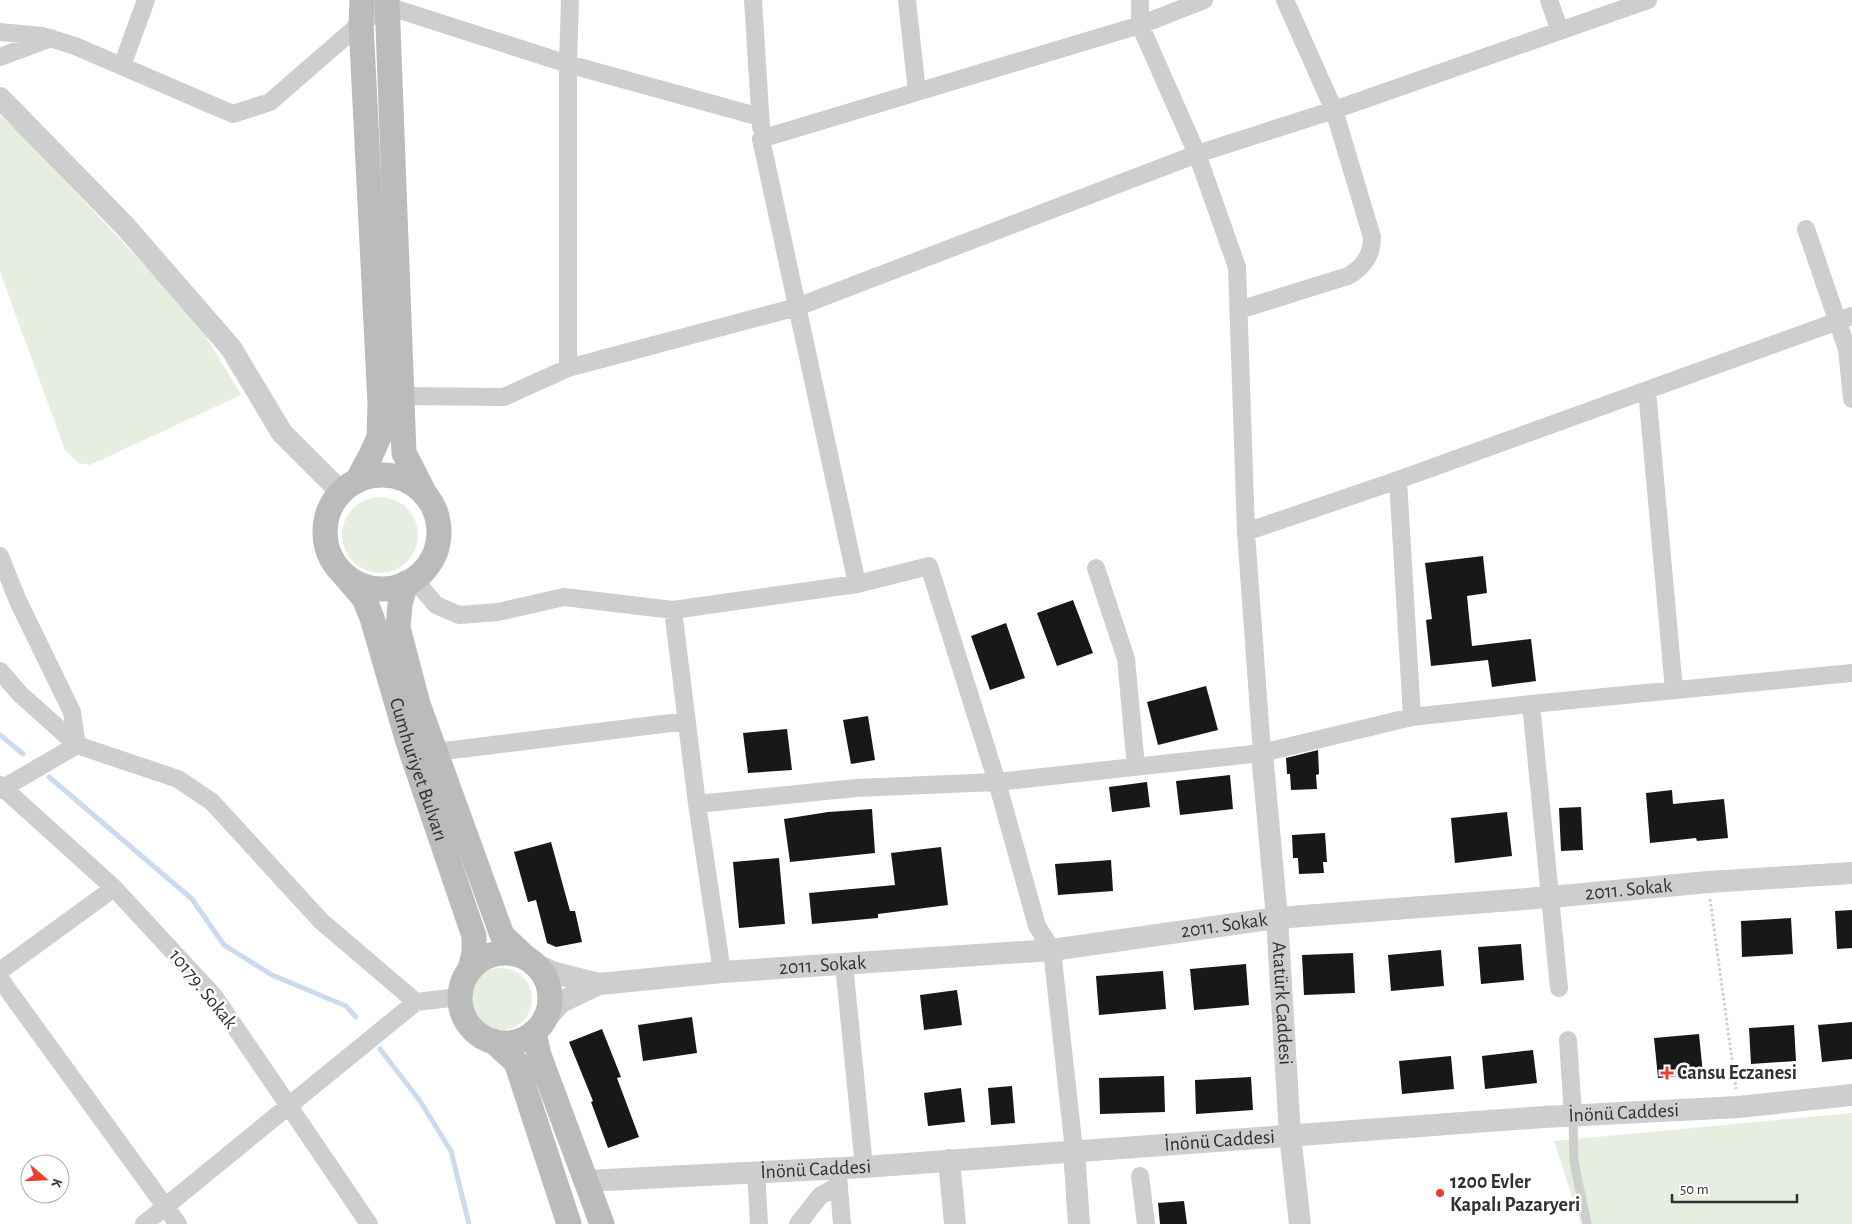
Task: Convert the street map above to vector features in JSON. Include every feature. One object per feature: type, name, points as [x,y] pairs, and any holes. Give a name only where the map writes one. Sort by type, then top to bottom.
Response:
[{"type":"main road","points":[[361,11],[380,404],[379,437],[371,455],[349,486],[330,508],[325,526],[326,545],[333,562],[345,576],[361,586],[379,590],[398,587],[410,581],[428,566],[436,550],[439,532],[436,513],[404,453],[387,3]]},
{"type":"main road","points":[[349,486],[375,475],[394,476],[412,483],[426,496]]},
{"type":"main road","name":"Cumhuriyet Bulvarı","points":[[345,576],[364,598],[372,618],[408,742],[474,936],[474,953],[470,969]]},
{"type":"main road","points":[[410,581],[400,604],[398,628],[418,704],[502,935],[532,961],[546,978],[550,993],[550,1008],[539,1027],[522,1040],[507,1043],[493,1042]]},
{"type":"main road","points":[[532,961],[511,952],[496,953],[482,959],[470,969],[463,982],[460,997],[462,1012],[469,1025],[479,1035],[493,1042],[516,1062],[569,1224]]},
{"type":"main road","points":[[539,1027],[539,1055],[602,1224]]},
{"type":"street","points":[[122,66],[146,0]]},
{"type":"street","points":[[568,368],[568,64],[570,0]]},
{"type":"street","points":[[753,0],[761,139],[857,584]]},
{"type":"street","points":[[907,0],[917,92]]},
{"type":"street","points":[[1140,0],[1140,24],[1197,154],[1237,267],[1246,532],[1262,753]]},
{"type":"street","points":[[761,139],[1140,24],[1204,0]]},
{"type":"street","points":[[1238,310],[1348,276],[1361,268],[1370,254],[1372,237],[1334,110],[1285,0]]},
{"type":"street","points":[[1549,0],[1560,31]]},
{"type":"street","points":[[402,396],[504,397],[568,368],[797,307],[1197,154],[1334,110],[1648,0]]},
{"type":"street","points":[[0,32],[43,36],[75,46],[233,114],[270,102],[361,11],[387,3],[568,64],[760,117]]},
{"type":"street","points":[[0,57],[51,38]]},
{"type":"street","points":[[0,98],[125,226],[231,348],[282,433],[349,486]]},
{"type":"street","points":[[1806,229],[1845,319],[1852,399]]},
{"type":"street","points":[[1246,532],[1398,480],[1845,319]]},
{"type":"street","points":[[1647,390],[1674,690]]},
{"type":"street","points":[[1398,480],[1412,717]]},
{"type":"street","points":[[0,556],[18,601],[72,712],[77,745]]},
{"type":"street","points":[[410,581],[436,605],[459,615],[498,612],[564,596],[673,610],[857,584],[930,566],[997,782],[1037,926],[1052,950],[1074,1150],[1078,1224]]},
{"type":"street","points":[[1096,568],[1126,659],[1136,767]]},
{"type":"street","points":[[673,610],[697,804],[722,972]]},
{"type":"street","points":[[0,671],[20,694],[77,745],[178,779],[212,802],[321,921],[416,1002]]},
{"type":"street","points":[[697,804],[856,788],[997,782],[1262,753],[1412,717],[1852,672]]},
{"type":"street","points":[[1531,704],[1559,988]]},
{"type":"street","points":[[436,752],[687,722]]},
{"type":"street","points":[[1,788],[77,745]]},
{"type":"street","name":"Atatürk Caddesi","points":[[1262,753],[1277,918],[1290,1135],[1300,1224]]},
{"type":"street","name":"10179. Sokak","points":[[1,788],[114,888],[214,996],[369,1224]]},
{"type":"street","name":"2011. Sokak","points":[[599,984],[722,972],[1052,950],[1277,918],[1551,897],[1708,882],[1852,873]]},
{"type":"street","points":[[0,971],[114,888]]},
{"type":"street","points":[[532,961],[555,973],[599,984]]},
{"type":"street","points":[[844,964],[864,1167]]},
{"type":"street","points":[[0,979],[178,1224]]},
{"type":"street","points":[[539,1027],[561,1002],[599,984]]},
{"type":"street","points":[[144,1224],[416,1002],[460,997]]},
{"type":"street","points":[[1568,1040],[1573,1115]]},
{"type":"street","name":"İnönü Caddesi","points":[[586,1182],[756,1172],[838,1177],[864,1167],[949,1160],[1573,1115],[1738,1107],[1852,1095]]},
{"type":"street","points":[[949,1160],[956,1224]]},
{"type":"street","points":[[756,1172],[759,1224]]},
{"type":"street","points":[[1140,1176],[1146,1224]]},
{"type":"street","points":[[798,1224],[838,1177]]},
{"type":"street","points":[[838,1177],[842,1224]]},
{"type":"lane","points":[[1573,1115],[1574,1162],[1587,1224]]},
{"type":"path","points":[[1708,882],[1738,1107]]},
{"type":"green space","points":[[0,116],[16,128],[198,323],[241,395],[90,465],[78,463],[65,450],[0,272]]},
{"type":"green space","points":[[373,497],[387,497],[401,503],[412,514],[416,520],[418,535],[416,550],[407,562],[395,571],[373,573],[359,567],[348,556],[342,542],[342,528],[348,514],[359,503]]},
{"type":"green space","points":[[501,968],[518,973],[523,977],[527,982],[532,999],[527,1016],[523,1021],[518,1025],[501,1030],[484,1025],[479,1021],[475,1016],[470,999],[475,982],[479,977],[484,973]]},
{"type":"green space","points":[[1852,1113],[1852,1224],[1581,1224],[1554,1141]]},
{"type":"building","points":[[1483,556],[1487,593],[1467,596],[1472,646],[1531,639],[1536,681],[1492,687],[1488,660],[1431,666],[1426,620],[1432,619],[1425,563]]},
{"type":"building","points":[[1073,600],[1093,653],[1057,666],[1037,613]]},
{"type":"building","points":[[1006,623],[1025,678],[990,690],[971,636]]},
{"type":"building","points":[[1206,686],[1218,730],[1158,745],[1147,702]]},
{"type":"building","points":[[868,716],[875,760],[851,764],[843,720]]},
{"type":"building","points":[[787,729],[792,770],[748,773],[743,733]]},
{"type":"building","points":[[1318,750],[1319,774],[1316,775],[1317,789],[1291,790],[1286,758]]},
{"type":"building","points":[[1230,775],[1233,809],[1180,815],[1176,781]]},
{"type":"building","points":[[1147,782],[1150,807],[1112,812],[1109,787]]},
{"type":"building","points":[[1672,790],[1673,804],[1724,799],[1728,838],[1697,841],[1696,838],[1650,843],[1646,793]]},
{"type":"building","points":[[1581,807],[1583,850],[1561,851],[1559,808]]},
{"type":"building","points":[[872,809],[875,853],[790,862],[784,819],[828,812]]},
{"type":"building","points":[[1507,812],[1512,856],[1455,863],[1451,818]]},
{"type":"building","points":[[1325,833],[1327,862],[1323,862],[1324,873],[1299,874],[1298,858],[1293,858],[1292,835]]},
{"type":"building","points":[[551,842],[570,911],[575,911],[582,942],[556,947],[547,943],[536,900],[528,902],[514,852]]},
{"type":"building","points":[[941,847],[948,905],[878,914],[878,918],[812,924],[809,893],[895,885],[891,853]]},
{"type":"building","points":[[779,858],[785,924],[739,928],[733,862]]},
{"type":"building","points":[[1111,860],[1113,891],[1058,895],[1055,864]]},
{"type":"building","points":[[1852,910],[1852,948],[1837,949],[1835,911]]},
{"type":"building","points":[[1791,918],[1793,954],[1742,957],[1741,921]]},
{"type":"building","points":[[1521,944],[1524,980],[1481,984],[1478,947]]},
{"type":"building","points":[[1441,950],[1444,986],[1391,991],[1388,955]]},
{"type":"building","points":[[1353,953],[1355,993],[1304,995],[1302,955]]},
{"type":"building","points":[[1246,964],[1249,1005],[1194,1010],[1190,969]]},
{"type":"building","points":[[1163,971],[1166,1009],[1099,1015],[1096,976]]},
{"type":"building","points":[[957,990],[962,1025],[924,1030],[920,995]]},
{"type":"building","points":[[692,1017],[697,1053],[643,1061],[638,1025]]},
{"type":"building","points":[[1852,1022],[1852,1059],[1822,1062],[1818,1025]]},
{"type":"building","points":[[1794,1025],[1796,1061],[1751,1064],[1749,1028]]},
{"type":"building","points":[[602,1029],[621,1077],[617,1078],[639,1137],[608,1148],[591,1102],[593,1101],[569,1042]]},
{"type":"building","points":[[1699,1034],[1703,1074],[1658,1078],[1654,1038]]},
{"type":"building","points":[[1533,1050],[1537,1083],[1485,1089],[1482,1056]]},
{"type":"building","points":[[1451,1056],[1454,1089],[1402,1094],[1399,1061]]},
{"type":"building","points":[[1164,1076],[1165,1112],[1100,1114],[1099,1078]]},
{"type":"building","points":[[1251,1077],[1253,1110],[1196,1114],[1195,1080]]},
{"type":"building","points":[[1012,1086],[1015,1123],[991,1125],[988,1088]]},
{"type":"building","points":[[961,1088],[965,1122],[928,1126],[924,1093]]},
{"type":"building","points":[[1184,1201],[1187,1224],[1160,1224],[1158,1203]]},
{"type":"waterway","points":[[0,735],[23,754]]},
{"type":"waterway","points":[[49,777],[192,899],[224,945],[272,975],[346,1006],[356,1017]]},
{"type":"waterway","points":[[380,1049],[420,1101],[451,1151],[469,1224]]},
{"type":"place","name":"Cansu Eczanesi","points":[[1667,1073]]},
{"type":"place","name":"1200 Evler Kapalı Pazaryeri","points":[[1440,1193]]}]
